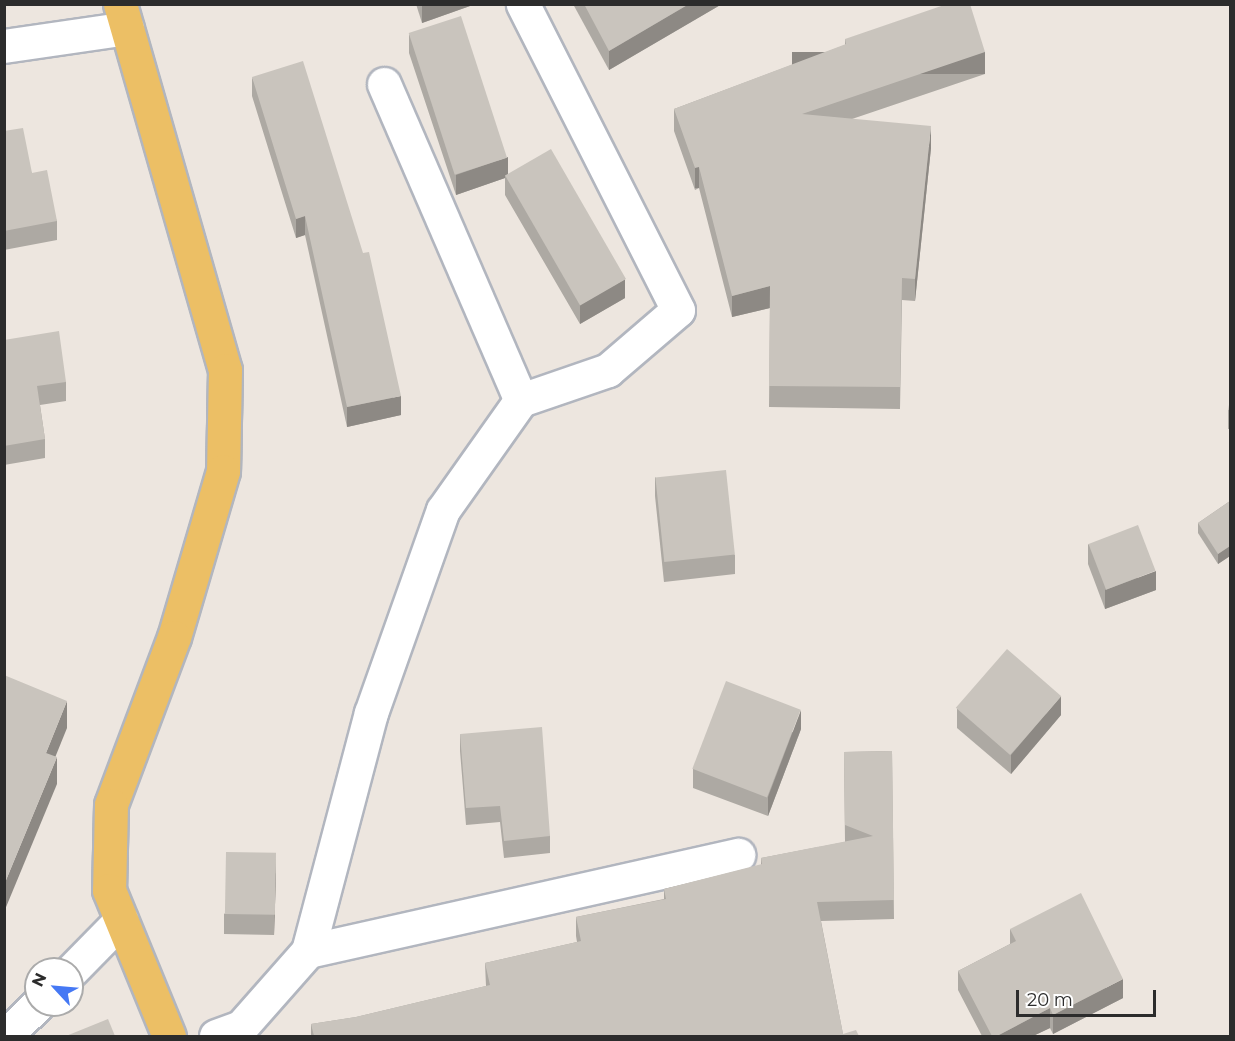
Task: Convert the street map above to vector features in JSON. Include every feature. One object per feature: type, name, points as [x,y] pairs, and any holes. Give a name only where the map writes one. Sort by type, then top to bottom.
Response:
[{"type":"main road","points":[[123,16],[225,370],[223,471],[174,637],[111,805],[109,890],[169,1036]]},
{"type":"street","points":[[216,1036],[241,1027],[308,951],[371,713],[443,510],[521,400],[608,370],[678,310],[523,4]]},
{"type":"street","points":[[4,46],[123,16]]},
{"type":"street","points":[[384,84],[521,400]]},
{"type":"street","points":[[308,951],[738,855]]},
{"type":"street","points":[[84,958],[122,920]]},
{"type":"street","points":[[6,1036],[25,1017]]},
{"type":"building","points":[[584,4],[689,4],[609,51]]},
{"type":"building","points":[[947,4],[970,4],[985,52],[802,114],[931,126],[915,279],[902,278],[900,387],[769,386],[770,286],[732,296],[699,167],[695,168],[674,109],[846,44],[845,39]]},
{"type":"building","points":[[461,16],[507,158],[455,175],[409,33]]},
{"type":"building","points":[[303,61],[363,253],[369,252],[401,396],[347,407],[305,216],[296,219],[252,77]]},
{"type":"building","points":[[23,128],[32,173],[47,170],[57,221],[4,231],[4,131]]},
{"type":"building","points":[[551,149],[626,279],[580,305],[505,176]]},
{"type":"building","points":[[59,331],[66,382],[37,386],[45,439],[4,446],[4,340]]},
{"type":"building","points":[[726,470],[735,555],[664,562],[655,477]]},
{"type":"building","points":[[1230,501],[1230,546],[1218,554],[1198,523]]},
{"type":"building","points":[[1138,525],[1156,571],[1106,590],[1089,544]]},
{"type":"building","points":[[1007,649],[1061,696],[1010,755],[956,708]]},
{"type":"building","points":[[4,675],[67,701],[46,753],[57,757],[4,885]]},
{"type":"building","points":[[726,681],[801,710],[767,797],[692,769]]},
{"type":"building","points":[[542,727],[550,836],[504,841],[500,806],[466,808],[460,734]]},
{"type":"building","points":[[892,751],[894,900],[817,902],[843,1034],[856,1030],[859,1036],[314,1036],[311,1024],[356,1017],[490,985],[485,963],[581,941],[576,917],[666,899],[664,889],[762,864],[761,858],[873,836],[845,825],[844,752]]},
{"type":"building","points":[[226,852],[276,853],[275,915],[225,914]]},
{"type":"building","points":[[1081,893],[1123,979],[1053,1015],[1050,1008],[997,1036],[992,1036],[958,971],[1016,941],[1010,929]]},
{"type":"building","points":[[108,1019],[115,1036],[66,1036]]}]
